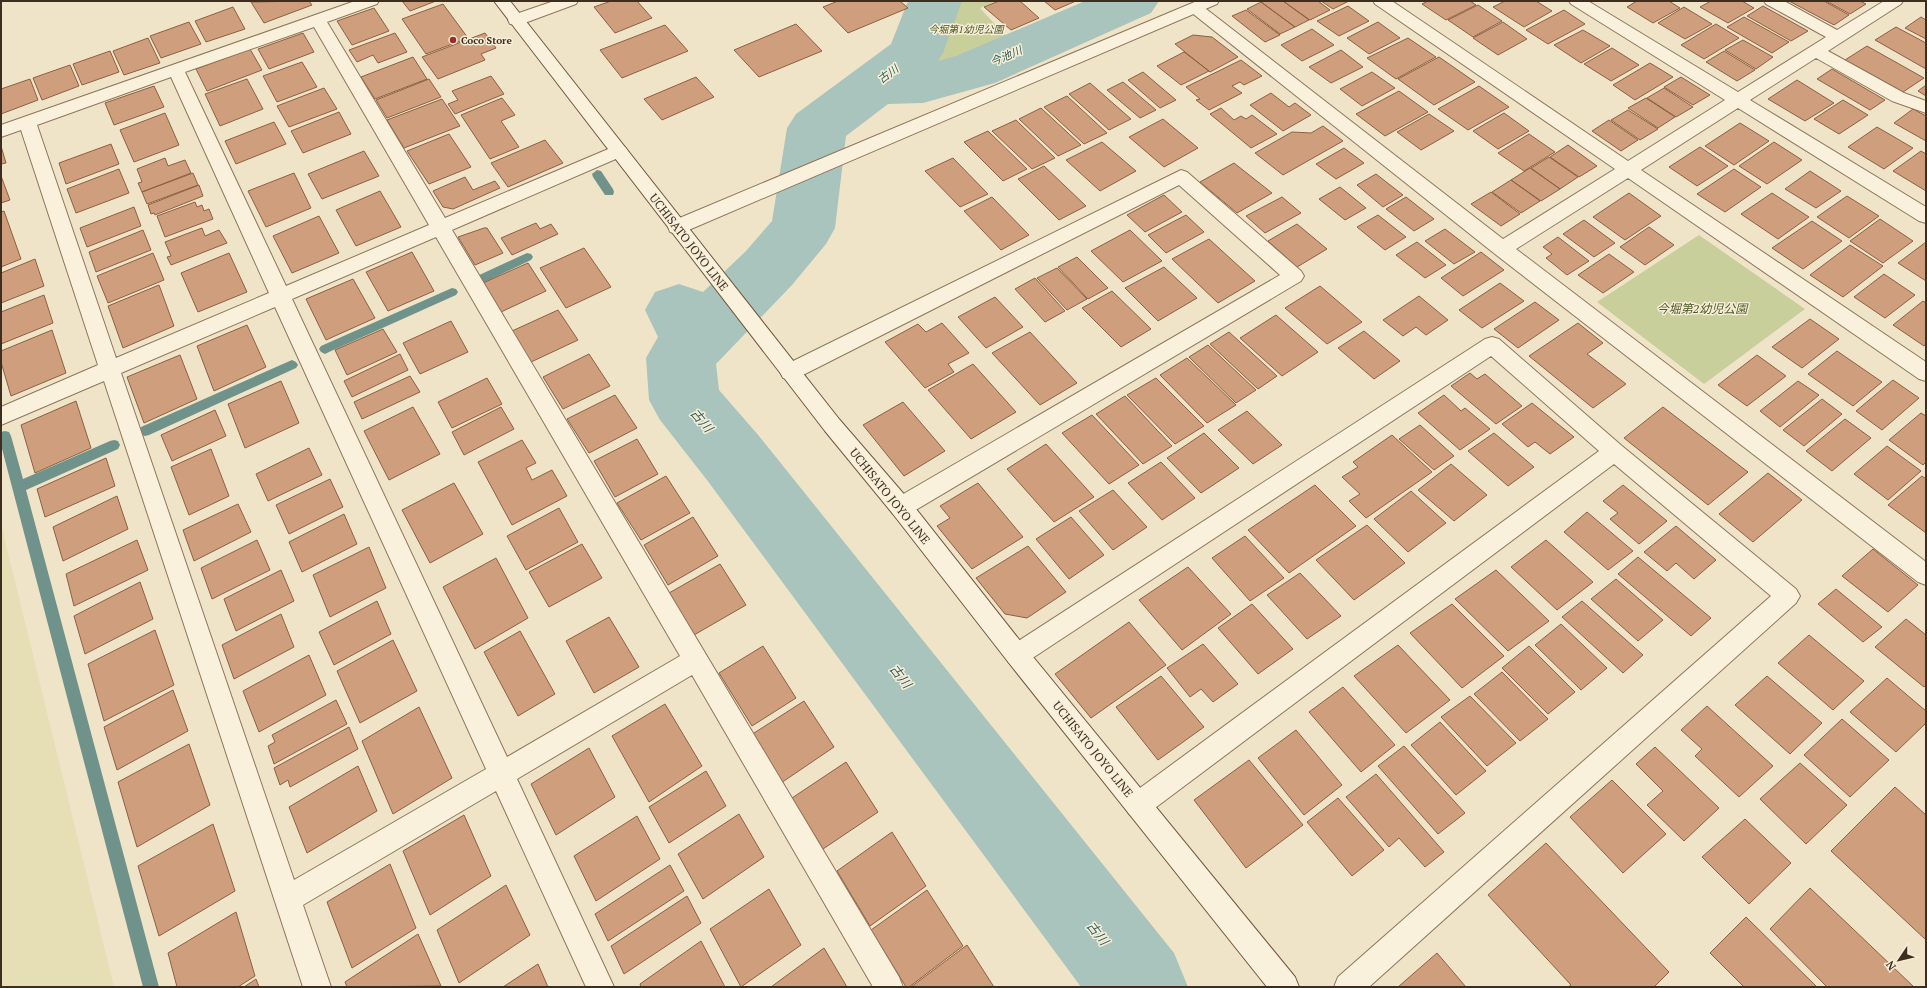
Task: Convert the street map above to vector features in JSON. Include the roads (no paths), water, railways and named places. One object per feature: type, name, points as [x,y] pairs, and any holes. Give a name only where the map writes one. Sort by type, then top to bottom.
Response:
[{"type":"street","points":[[1,131],[371,1]]},
{"type":"street","name":"UCHISATO JOYO LINE","points":[[502,1],[677,227],[706,261],[745,315],[832,425],[901,507],[1017,655],[1285,987]]},
{"type":"street","points":[[516,20],[570,1]]},
{"type":"street","points":[[1382,1],[1926,373]]},
{"type":"street","points":[[1577,1],[1926,216]]},
{"type":"street","points":[[1772,1],[1837,37]]},
{"type":"street","points":[[1502,249],[1895,1]]},
{"type":"street","points":[[677,227],[1203,5],[1502,249],[1926,575]]},
{"type":"street","points":[[318,20],[889,987]]},
{"type":"street","points":[[1816,51],[1898,97],[1926,108]]},
{"type":"street","points":[[176,70],[600,987]]},
{"type":"street","points":[[27,122],[317,987]]},
{"type":"street","points":[[1,416],[619,151]]},
{"type":"street","points":[[784,363],[1181,176],[1294,276],[901,507]]},
{"type":"street","points":[[1017,655],[1492,345],[1614,452],[1788,596],[1348,987]]},
{"type":"street","points":[[1138,805],[1614,452]]},
{"type":"street","points":[[288,899],[696,660]]},
{"type":"waterway","name":"古川","points":[[874,86],[915,53],[935,1]]},
{"type":"waterway","name":"今池川","points":[[874,86],[923,84],[975,70],[1132,1]]},
{"type":"waterway","points":[[694,342],[769,268],[803,228],[817,128],[874,86]]},
{"type":"waterway","points":[[597,174],[609,192]]},
{"type":"waterway","points":[[479,280],[527,257]]},
{"type":"waterway","points":[[325,349],[452,292]]},
{"type":"waterway","points":[[679,310],[694,342]]},
{"type":"waterway","name":"古川","points":[[694,342],[681,358],[685,400],[733,458],[1140,987]]},
{"type":"waterway","points":[[145,431],[292,365]]},
{"type":"waterway","points":[[5,436],[18,487]]},
{"type":"waterway","points":[[18,487],[114,445]]},
{"type":"waterway","points":[[18,487],[151,987]]},
{"type":"place","name":"Coco Store","points":[[453,40]]},
{"type":"park label","name":"今堀第1幼児公園","points":[[966,29]]},
{"type":"park label","name":"今堀第2幼児公園","points":[[1702,308]]}]
